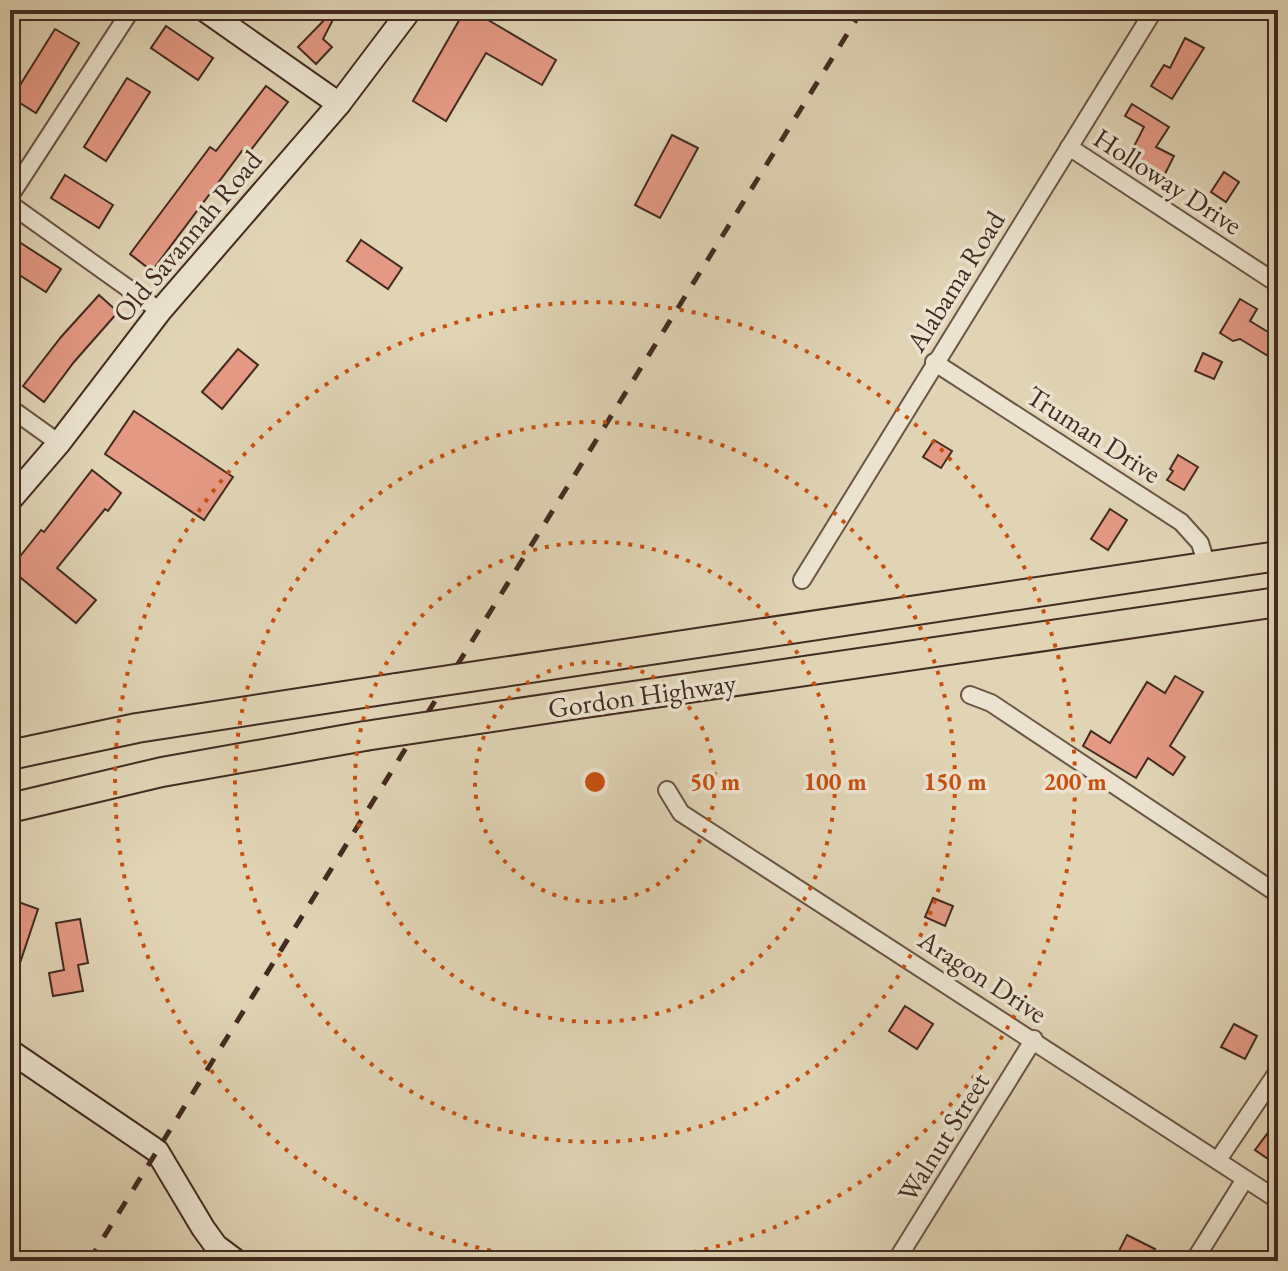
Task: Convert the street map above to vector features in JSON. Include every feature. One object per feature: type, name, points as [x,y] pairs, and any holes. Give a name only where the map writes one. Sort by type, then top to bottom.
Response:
[{"type":"highway","name":"Gordon Highway","points":[[10,755],[137,728],[1278,556]]},
{"type":"highway","name":"Gordon Highway","points":[[10,808],[162,772],[365,736],[1272,605]]},
{"type":"street","points":[[10,196],[131,10]]},
{"type":"street","points":[[205,10],[339,104]]},
{"type":"street","name":"Old Savannah Road","points":[[10,500],[59,443],[160,311],[339,104],[410,10]]},
{"type":"street","name":"Alabama Road","points":[[802,580],[1154,10]]},
{"type":"street","name":"Holloway Drive","points":[[1069,147],[1278,284]]},
{"type":"street","points":[[10,204],[160,311]]},
{"type":"street","name":"Truman Drive","points":[[934,362],[1181,522],[1200,543],[1207,566]]},
{"type":"street","points":[[10,408],[59,443]]},
{"type":"street","points":[[970,695],[991,703],[1278,894]]},
{"type":"street","name":"Aragon Drive","points":[[667,790],[681,813],[1278,1200]]},
{"type":"street","name":"Walnut Street","points":[[896,1261],[1034,1039]]},
{"type":"street","points":[[10,1051],[157,1151],[203,1228],[216,1246],[236,1261]]},
{"type":"street","points":[[1218,1160],[1278,1071]]},
{"type":"street","points":[[1194,1261],[1245,1179]]},
{"type":"building","points":[[334,10],[338,10],[323,39],[332,47],[316,64],[298,47]]},
{"type":"building","points":[[465,10],[471,10],[556,60],[542,85],[486,53],[446,121],[413,101]]},
{"type":"building","points":[[166,26],[213,58],[198,80],[151,48]]},
{"type":"building","points":[[55,29],[79,43],[36,113],[12,98]]},
{"type":"building","points":[[1185,38],[1204,48],[1172,99],[1151,86],[1164,65],[1170,68]]},
{"type":"building","points":[[127,78],[150,92],[106,161],[84,147]]},
{"type":"building","points":[[266,86],[288,102],[247,155],[242,151],[152,271],[130,254],[210,147],[216,151]]},
{"type":"building","points":[[1132,104],[1169,127],[1156,147],[1174,156],[1164,176],[1128,158],[1144,127],[1125,116]]},
{"type":"building","points":[[672,135],[698,148],[660,218],[635,205]]},
{"type":"building","points":[[1224,172],[1239,182],[1226,202],[1211,192]]},
{"type":"building","points":[[65,175],[113,205],[99,228],[51,198]]},
{"type":"building","points":[[10,236],[61,269],[46,292],[10,269]]},
{"type":"building","points":[[361,240],[402,268],[388,289],[347,261]]},
{"type":"building","points":[[99,295],[118,312],[44,402],[23,386]]},
{"type":"building","points":[[1240,299],[1257,309],[1250,321],[1278,338],[1278,362],[1240,339],[1233,341],[1220,333]]},
{"type":"building","points":[[238,349],[258,365],[222,409],[202,392]]},
{"type":"building","points":[[1203,353],[1222,362],[1214,379],[1195,371]]},
{"type":"building","points":[[134,411],[233,477],[204,520],[105,454]]},
{"type":"building","points":[[934,440],[952,451],[941,468],[923,457]]},
{"type":"building","points":[[1178,455],[1198,467],[1184,490],[1167,480]]},
{"type":"building","points":[[92,470],[121,493],[57,568],[96,600],[76,623],[10,569],[41,530],[44,532]]},
{"type":"building","points":[[1110,509],[1127,520],[1108,550],[1091,539]]},
{"type":"building","points":[[1175,676],[1203,692],[1170,746],[1185,757],[1173,775],[1148,758],[1136,778],[1083,746],[1091,731],[1110,743],[1147,682],[1165,693]]},
{"type":"building","points":[[933,898],[953,906],[945,926],[925,917]]},
{"type":"building","points":[[10,899],[38,909],[20,963],[10,959]]},
{"type":"building","points":[[80,919],[88,963],[78,965],[83,991],[53,996],[49,973],[64,970],[56,923]]},
{"type":"building","points":[[905,1006],[933,1024],[917,1049],[889,1031]]},
{"type":"building","points":[[1234,1024],[1257,1036],[1245,1059],[1221,1047]]},
{"type":"building","points":[[1270,1130],[1278,1136],[1278,1166],[1255,1150]]},
{"type":"building","points":[[1127,1235],[1155,1249],[1148,1261],[1114,1261]]},
{"type":"railway","points":[[89,1261],[862,10]]}]
